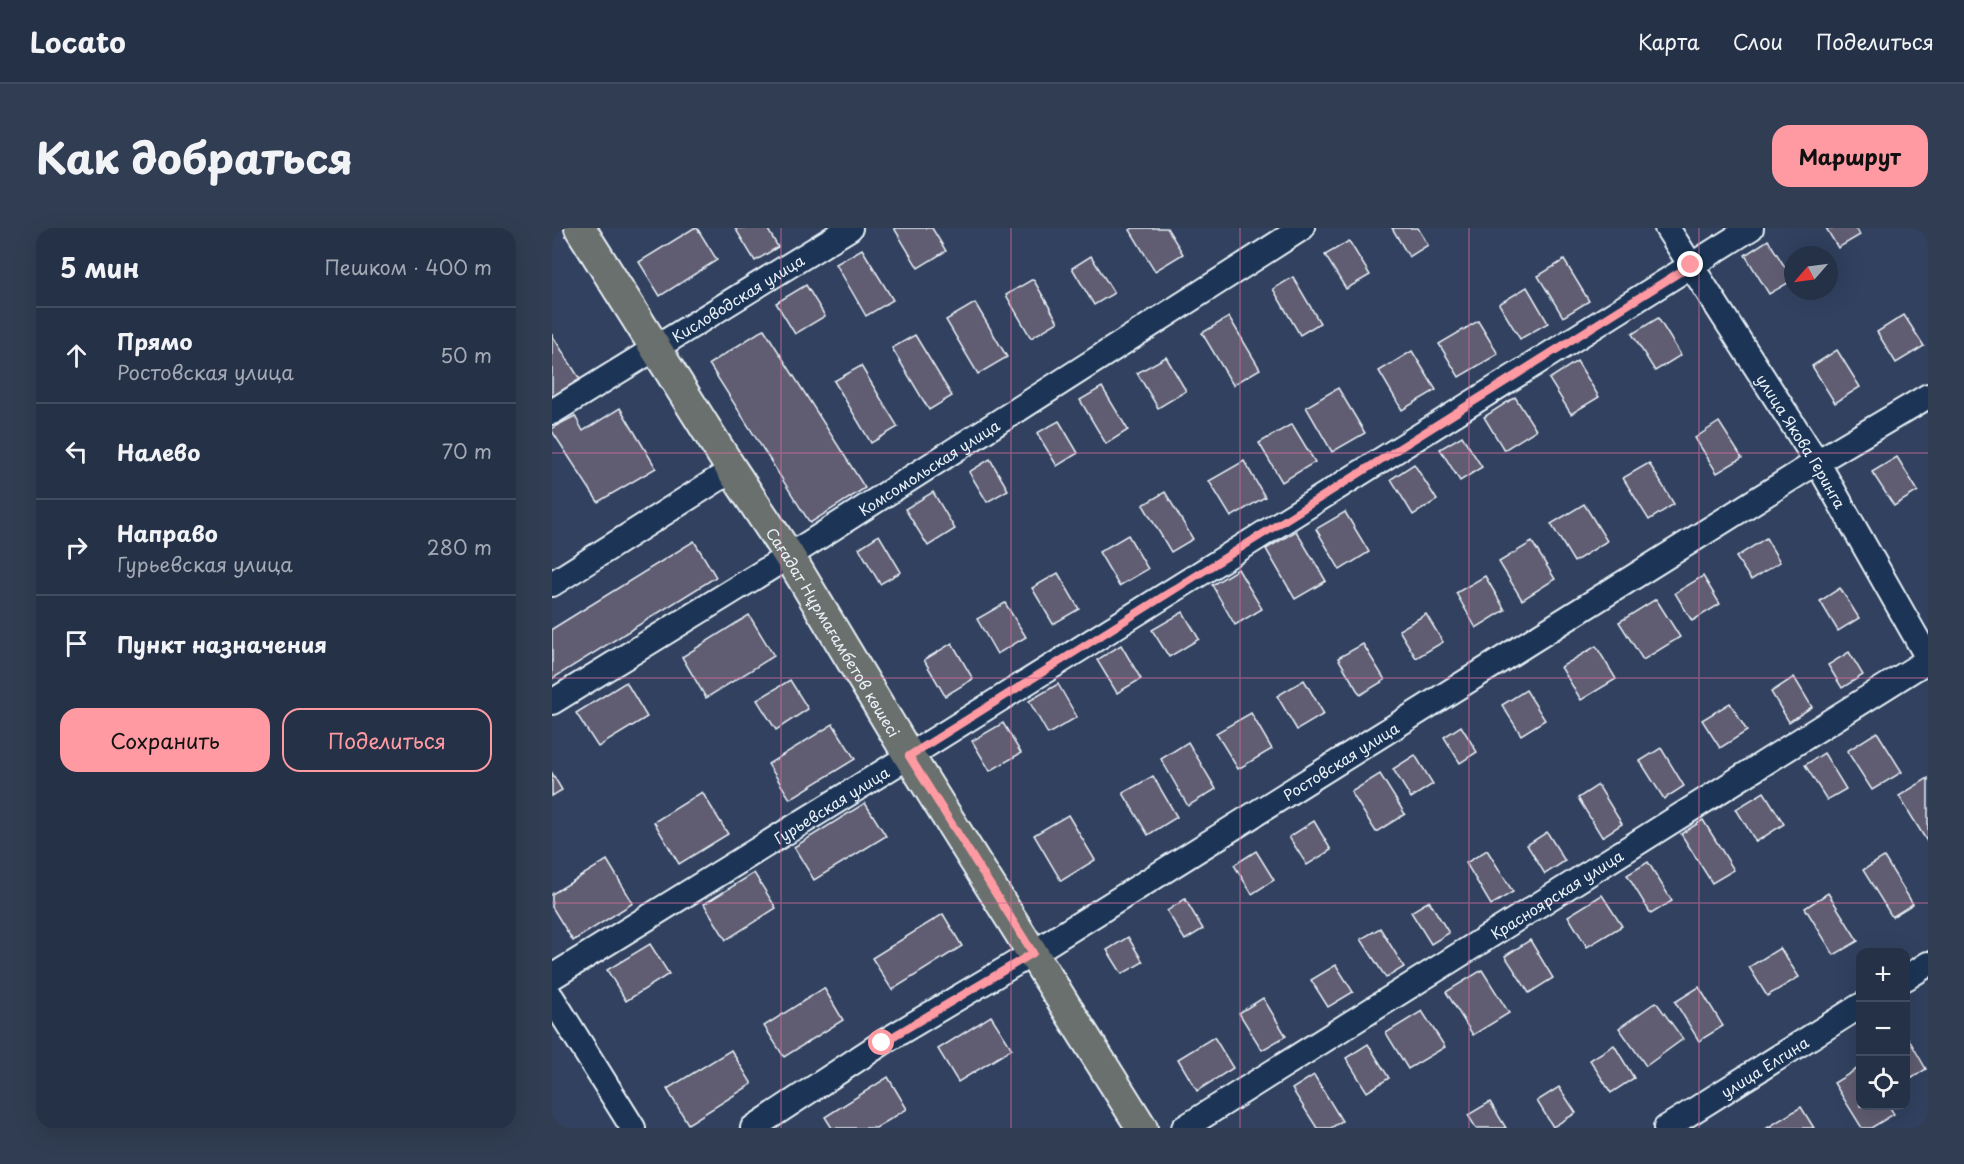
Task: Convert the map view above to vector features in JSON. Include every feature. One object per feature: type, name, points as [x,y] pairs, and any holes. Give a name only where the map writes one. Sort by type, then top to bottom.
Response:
[{"type":"main road","name":"Сағадат Нұрмағамбетов көшесі","points":[[580,228],[732,470],[789,556],[909,756],[1142,1128]]},
{"type":"street","name":"Кисловодская улица","points":[[552,412],[850,228]]},
{"type":"street","name":"Комсомольская улица","points":[[552,702],[789,556],[1302,228]]},
{"type":"street","name":"улица Якова Геринга","points":[[1667,228],[1817,462],[1928,659]]},
{"type":"street","name":"Гурьевская улица","points":[[552,977],[1751,228]]},
{"type":"street","name":"Ростовская улица","points":[[753,1128],[882,1043],[1033,953],[1817,462],[1928,396]]},
{"type":"street","points":[[552,584],[732,470]]},
{"type":"street","name":"Красноярская улица","points":[[1184,1128],[1928,659]]},
{"type":"street","points":[[1910,975],[1928,964]]},
{"type":"street","points":[[552,998],[633,1128]]},
{"type":"street","name":"улица Елгина","points":[[1666,1128],[1856,1009]]},
{"type":"building","points":[[697,228],[717,260],[660,296],[639,262]]},
{"type":"building","points":[[735,228],[767,228],[778,247],[755,261]]},
{"type":"building","points":[[894,228],[932,228],[946,251],[918,268]]},
{"type":"building","points":[[1133,228],[1167,228],[1183,254],[1155,271],[1130,230]]},
{"type":"building","points":[[1392,228],[1418,228],[1428,245],[1409,257]]},
{"type":"building","points":[[1826,228],[1856,228],[1860,235],[1838,248]]},
{"type":"building","points":[[1768,240],[1784,266],[1784,285],[1769,294],[1745,255]]},
{"type":"building","points":[[1349,241],[1370,275],[1346,289],[1325,255]]},
{"type":"building","points":[[862,249],[893,300],[866,316],[836,264]]},
{"type":"building","points":[[1091,256],[1114,293],[1094,305],[1072,268]]},
{"type":"building","points":[[1564,260],[1589,301],[1563,317],[1538,276]]},
{"type":"building","points":[[1293,277],[1320,323],[1300,335],[1273,289]]},
{"type":"building","points":[[1033,279],[1058,322],[1031,338],[1006,295]]},
{"type":"building","points":[[806,285],[825,316],[795,334],[776,303]]},
{"type":"building","points":[[1527,287],[1548,323],[1520,339],[1499,304]]},
{"type":"building","points":[[975,303],[1007,357],[978,374],[946,320]]},
{"type":"building","points":[[1904,315],[1924,346],[1896,363],[1877,332]]},
{"type":"building","points":[[1229,317],[1260,369],[1233,385],[1202,333]]},
{"type":"building","points":[[1658,318],[1681,355],[1655,371],[1632,334]]},
{"type":"building","points":[[1478,321],[1498,354],[1459,377],[1439,344]]},
{"type":"building","points":[[764,329],[865,488],[810,523],[709,364]]},
{"type":"building","points":[[552,335],[583,384],[552,403]]},
{"type":"building","points":[[915,335],[952,396],[929,410],[892,348]]},
{"type":"building","points":[[1837,350],[1860,387],[1835,403],[1812,366]]},
{"type":"building","points":[[1412,351],[1436,390],[1402,410],[1379,371]]},
{"type":"building","points":[[1166,357],[1186,391],[1158,408],[1137,373]]},
{"type":"building","points":[[1577,361],[1599,397],[1571,414],[1549,379]]},
{"type":"building","points":[[861,366],[898,427],[871,443],[834,381]]},
{"type":"building","points":[[1102,387],[1128,430],[1106,444],[1080,400]]},
{"type":"building","points":[[1338,388],[1365,433],[1332,452],[1306,407]]},
{"type":"building","points":[[1515,397],[1536,430],[1504,450],[1484,417]]},
{"type":"building","points":[[620,408],[656,468],[598,502],[552,428],[575,416],[583,431]]},
{"type":"building","points":[[1059,421],[1078,453],[1057,466],[1037,433]]},
{"type":"building","points":[[1719,422],[1742,458],[1717,473],[1695,438]]},
{"type":"building","points":[[1292,424],[1315,462],[1282,482],[1259,443]]},
{"type":"building","points":[[1462,436],[1482,467],[1460,481],[1440,449]]},
{"type":"building","points":[[1897,457],[1918,491],[1894,506],[1872,472]]},
{"type":"building","points":[[990,459],[1008,490],[987,502],[969,472]]},
{"type":"building","points":[[1244,461],[1265,497],[1231,517],[1209,481]]},
{"type":"building","points":[[1649,463],[1674,504],[1649,520],[1623,478]]},
{"type":"building","points":[[1414,464],[1437,500],[1413,515],[1391,479]]},
{"type":"building","points":[[933,492],[955,529],[928,546],[905,509]]},
{"type":"building","points":[[1165,492],[1193,539],[1171,552],[1143,505]]},
{"type":"building","points":[[1584,504],[1607,541],[1574,562],[1551,524]]},
{"type":"building","points":[[1345,512],[1369,552],[1340,570],[1316,529]]},
{"type":"building","points":[[1296,531],[1326,581],[1295,599],[1266,549]]},
{"type":"building","points":[[879,535],[901,572],[880,584],[859,548]]},
{"type":"building","points":[[1128,535],[1148,569],[1119,586],[1099,552]]},
{"type":"building","points":[[1766,538],[1780,562],[1751,580],[1736,557]]},
{"type":"building","points":[[694,541],[716,577],[552,679],[552,629]]},
{"type":"building","points":[[1532,542],[1555,579],[1522,600],[1499,562]]},
{"type":"building","points":[[1238,569],[1262,609],[1235,625],[1212,585]]},
{"type":"building","points":[[1058,573],[1079,609],[1053,624],[1032,588]]},
{"type":"building","points":[[1485,576],[1505,610],[1476,628],[1456,593]]},
{"type":"building","points":[[1703,576],[1720,604],[1692,621],[1675,593]]},
{"type":"building","points":[[1840,588],[1859,618],[1838,631],[1820,601]]},
{"type":"building","points":[[1656,599],[1680,637],[1643,660],[1619,622]]},
{"type":"building","points":[[1005,603],[1026,637],[997,654],[977,619]]},
{"type":"building","points":[[1183,612],[1199,639],[1169,657],[1152,630]]},
{"type":"building","points":[[1426,614],[1443,642],[1416,658],[1399,630]]},
{"type":"building","points":[[749,615],[774,656],[706,698],[682,657]]},
{"type":"building","points":[[952,643],[973,679],[945,696],[924,660]]},
{"type":"building","points":[[1363,644],[1385,680],[1360,695],[1338,658]]},
{"type":"building","points":[[1121,645],[1141,679],[1117,693],[1097,660]]},
{"type":"building","points":[[1596,646],[1616,679],[1581,700],[1561,667]]},
{"type":"building","points":[[1849,652],[1863,675],[1842,688],[1828,665]]},
{"type":"building","points":[[1794,677],[1812,707],[1789,722],[1771,692]]},
{"type":"building","points":[[790,680],[808,709],[776,730],[757,700]]},
{"type":"building","points":[[1304,680],[1324,714],[1297,730],[1277,696]]},
{"type":"building","points":[[626,682],[647,717],[598,747],[576,713]]},
{"type":"building","points":[[1058,684],[1077,717],[1048,734],[1029,701]]},
{"type":"building","points":[[1526,690],[1545,720],[1521,735],[1502,705]]},
{"type":"building","points":[[1730,703],[1747,731],[1720,748],[1702,720]]},
{"type":"building","points":[[1251,713],[1272,749],[1238,769],[1216,733]]},
{"type":"building","points":[[1003,723],[1021,753],[990,771],[972,741]]},
{"type":"building","points":[[833,724],[855,759],[790,799],[768,764]]},
{"type":"building","points":[[1461,726],[1477,752],[1460,763],[1444,737]]},
{"type":"building","points":[[1877,732],[1902,772],[1872,790],[1847,751]]},
{"type":"building","points":[[1188,742],[1216,789],[1188,806],[1161,759]]},
{"type":"building","points":[[1661,748],[1684,786],[1664,799],[1640,761]]},
{"type":"building","points":[[1824,753],[1846,789],[1827,800],[1805,765]]},
{"type":"building","points":[[1415,755],[1433,784],[1411,798],[1393,769]]},
{"type":"building","points":[[552,773],[562,790],[552,796]]},
{"type":"building","points":[[1380,774],[1405,814],[1376,832],[1351,792]]},
{"type":"building","points":[[1153,776],[1177,817],[1148,835],[1123,793]]},
{"type":"building","points":[[1928,778],[1928,843],[1899,796]]},
{"type":"building","points":[[1598,785],[1622,824],[1602,837],[1578,798]]},
{"type":"building","points":[[702,792],[728,834],[679,864],[654,822]]},
{"type":"building","points":[[1764,792],[1784,824],[1756,842],[1736,809]]},
{"type":"building","points":[[865,803],[886,836],[814,880],[794,847]]},
{"type":"building","points":[[1068,815],[1095,860],[1061,881],[1034,835]]},
{"type":"building","points":[[1703,820],[1734,870],[1712,883],[1681,834]]},
{"type":"building","points":[[1314,821],[1331,850],[1307,865],[1289,837]]},
{"type":"building","points":[[1547,832],[1565,861],[1545,874],[1527,845]]},
{"type":"building","points":[[1487,850],[1513,892],[1491,905],[1466,863]]},
{"type":"building","points":[[1256,851],[1274,880],[1252,894],[1234,865]]},
{"type":"building","points":[[1884,857],[1913,904],[1892,917],[1863,870]]},
{"type":"building","points":[[607,860],[633,903],[573,941],[552,907],[552,894]]},
{"type":"building","points":[[1648,862],[1672,901],[1651,914],[1627,875]]},
{"type":"building","points":[[754,873],[776,908],[726,940],[704,904]]},
{"type":"building","points":[[1828,893],[1858,941],[1834,955],[1805,908]]},
{"type":"building","points":[[1602,895],[1622,926],[1587,947],[1568,916]]},
{"type":"building","points":[[1185,899],[1203,929],[1185,940],[1167,911]]},
{"type":"building","points":[[1429,901],[1449,933],[1431,944],[1411,912]]},
{"type":"building","points":[[943,914],[962,946],[892,990],[872,958]]},
{"type":"building","points":[[1380,928],[1404,967],[1386,978],[1361,939]]},
{"type":"building","points":[[1128,937],[1143,962],[1122,974],[1107,950]]},
{"type":"building","points":[[1530,940],[1553,978],[1529,993],[1505,956]]},
{"type":"building","points":[[650,944],[669,974],[626,1001],[607,970]]},
{"type":"building","points":[[1780,948],[1799,977],[1767,996],[1749,967]]},
{"type":"building","points":[[1336,965],[1353,992],[1328,1007],[1311,980]]},
{"type":"building","points":[[1482,970],[1509,1013],[1473,1035],[1446,992]]},
{"type":"building","points":[[1699,987],[1723,1026],[1699,1041],[1675,1002]]},
{"type":"building","points":[[824,988],[843,1020],[784,1057],[764,1026]]},
{"type":"building","points":[[1263,998],[1286,1036],[1262,1050],[1239,1013]]},
{"type":"building","points":[[1656,1002],[1683,1039],[1646,1066],[1619,1028]]},
{"type":"building","points":[[1422,1011],[1445,1047],[1408,1069],[1386,1033]]},
{"type":"building","points":[[991,1016],[1012,1049],[958,1082],[938,1049]]},
{"type":"building","points":[[1214,1037],[1233,1068],[1197,1091],[1178,1059]]},
{"type":"building","points":[[1910,1041],[1926,1069],[1910,1079]]},
{"type":"building","points":[[1368,1044],[1389,1078],[1367,1092],[1346,1058]]},
{"type":"building","points":[[1614,1045],[1634,1078],[1611,1093],[1590,1060]]},
{"type":"building","points":[[731,1050],[752,1084],[688,1124],[667,1089]]},
{"type":"building","points":[[1856,1069],[1856,1110],[1892,1110],[1894,1114],[1871,1128],[1862,1128],[1834,1083]]},
{"type":"building","points":[[1314,1075],[1342,1121],[1331,1128],[1317,1128],[1292,1089]]},
{"type":"building","points":[[888,1077],[907,1109],[876,1128],[832,1128],[825,1117]]},
{"type":"building","points":[[1559,1087],[1576,1113],[1553,1127],[1537,1101]]},
{"type":"building","points":[[1490,1102],[1506,1128],[1476,1128],[1468,1115]]},
{"type":"building","points":[[1801,1107],[1814,1128],[1767,1128]]},
{"type":"route","points":[[882,1043],[1033,953],[909,756],[1691,265]]}]
